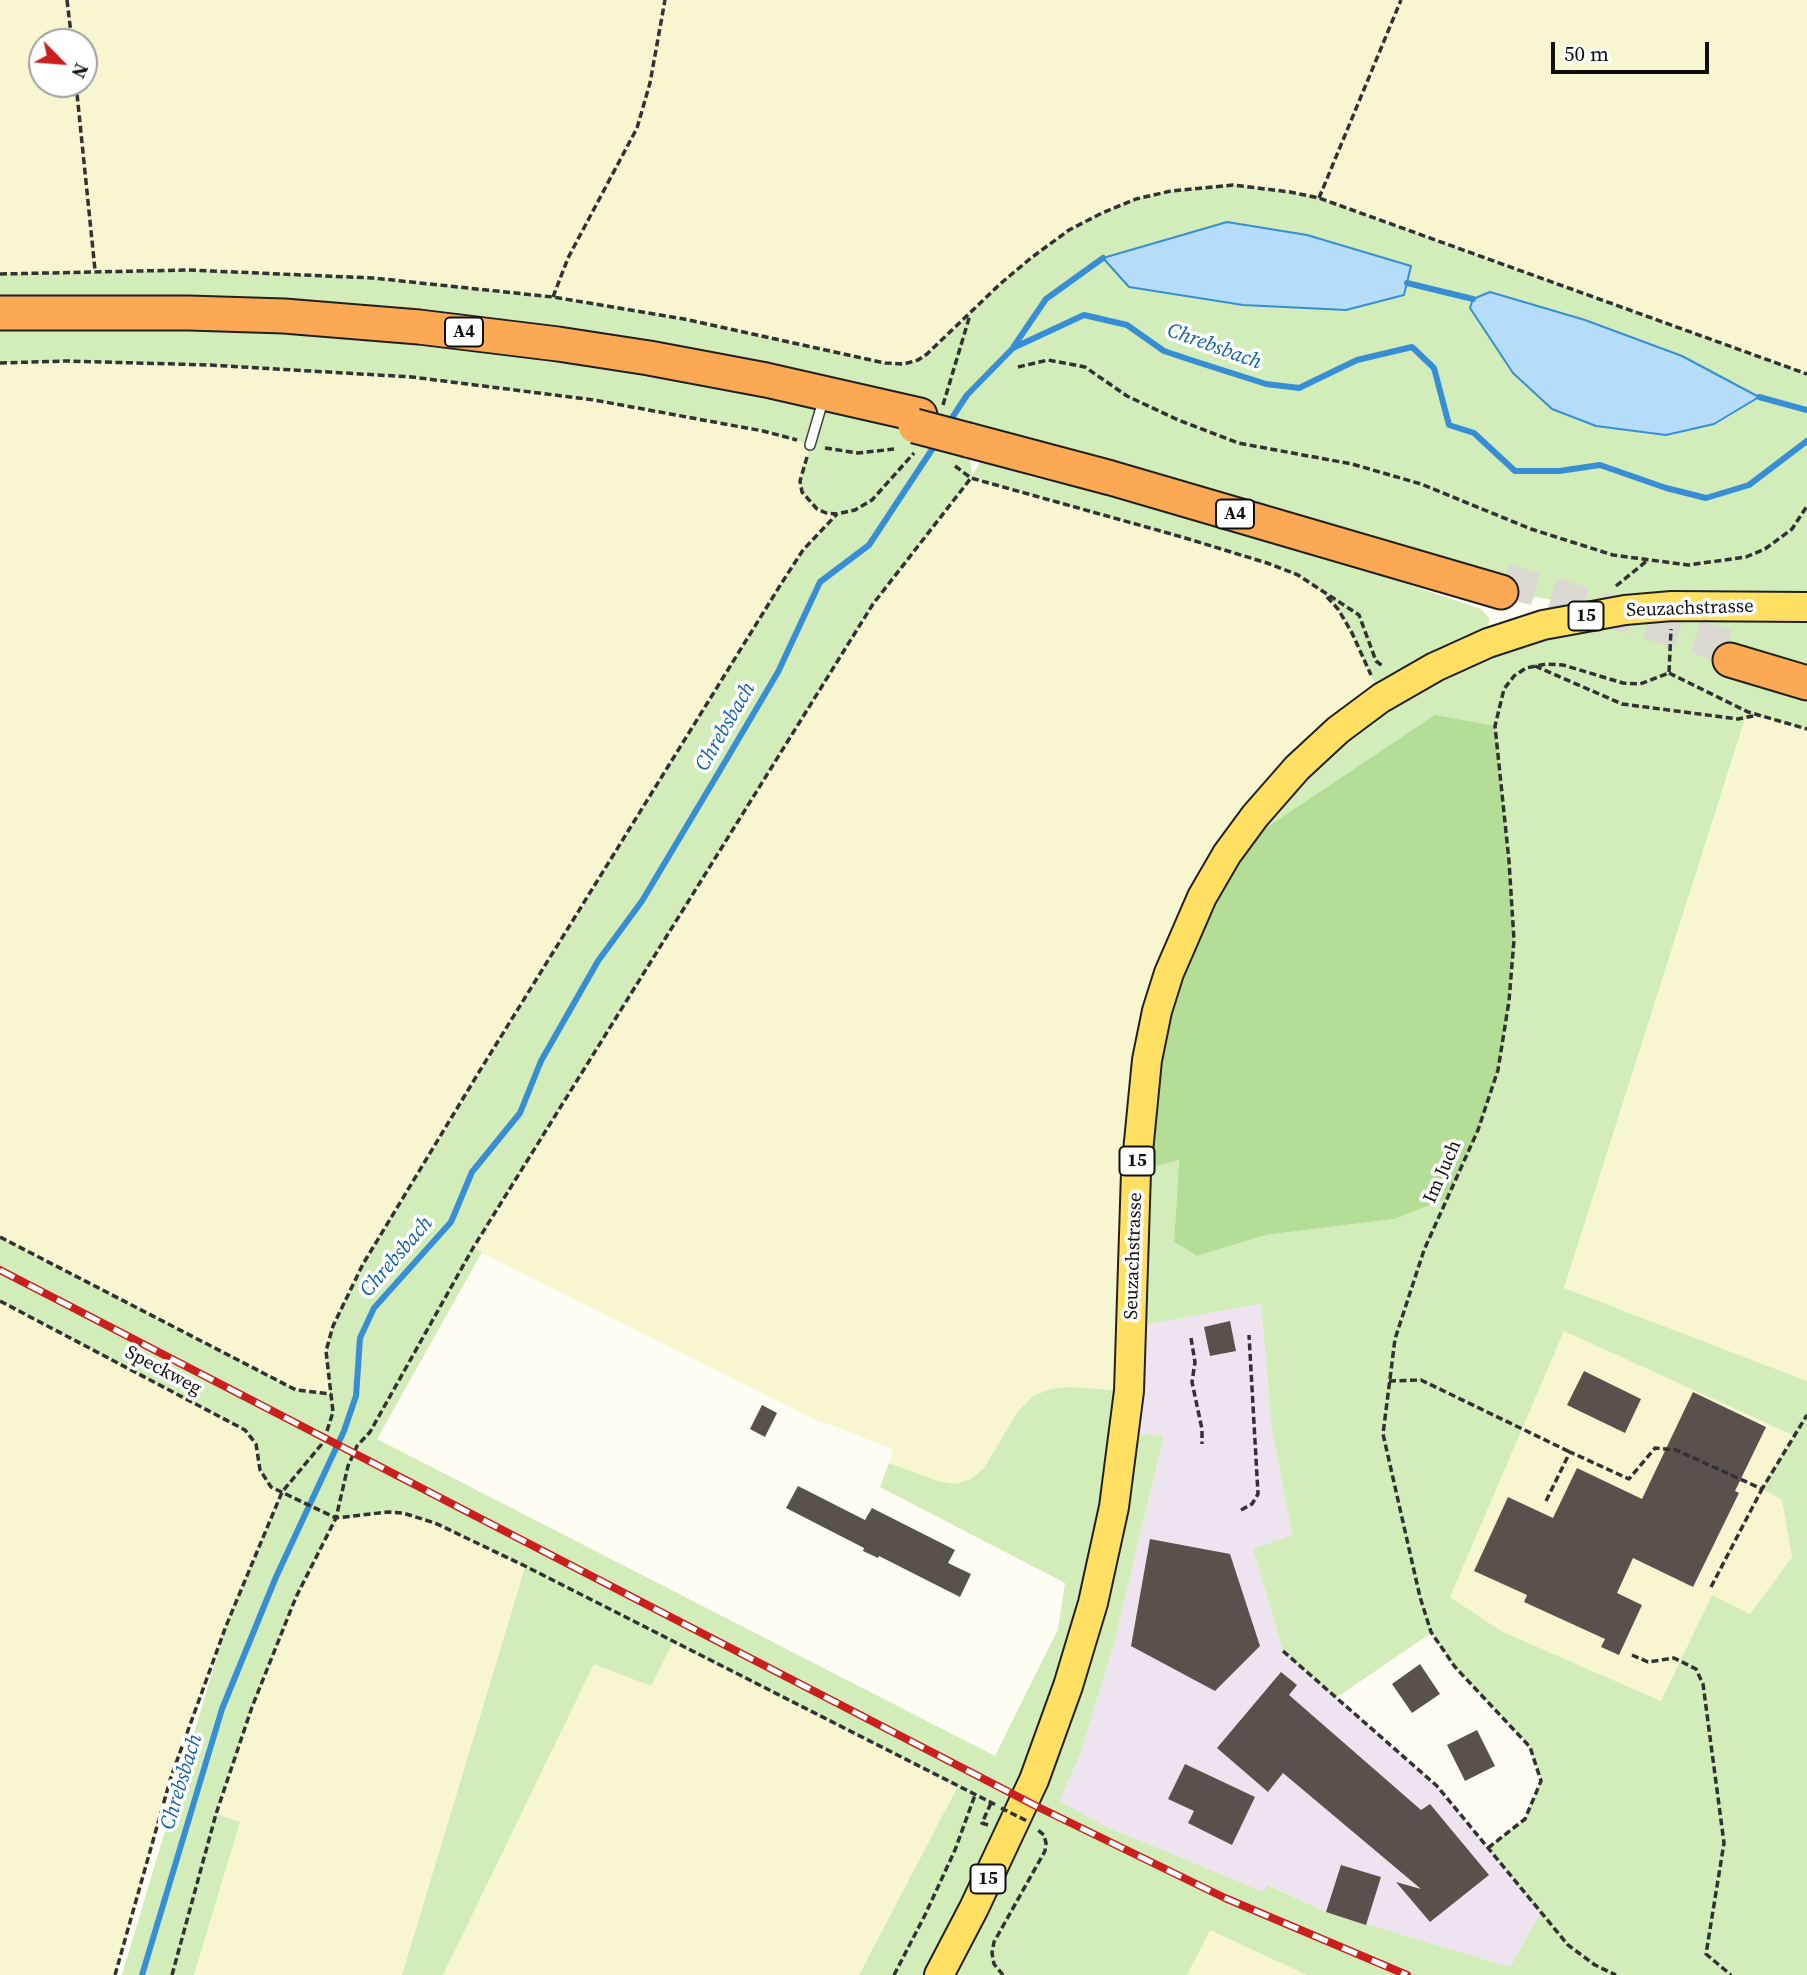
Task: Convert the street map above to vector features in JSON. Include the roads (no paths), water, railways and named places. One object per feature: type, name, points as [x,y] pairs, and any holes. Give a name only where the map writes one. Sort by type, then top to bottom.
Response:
[{"type":"highway","name":"A4","points":[[0,313],[142,312],[249,315],[454,330],[649,358],[778,383],[910,430]]},
{"type":"highway","name":"A4","points":[[0,326],[188,325],[373,335],[557,355],[648,370],[822,404],[910,430],[1134,485],[1503,586]]},
{"type":"highway","points":[[1807,670],[1732,654],[1807,683]]},
{"type":"main road","name":"Seuzachstrasse","points":[[939,1975],[974,1908],[1034,1780],[1068,1686],[1093,1603],[1114,1507],[1129,1391],[1136,1172],[1142,1098],[1157,1011],[1169,973],[1202,897],[1227,854],[1255,816],[1297,768],[1338,730],[1381,698],[1435,667],[1488,643],[1543,625],[1614,612],[1672,606],[1807,607]]},
{"type":"lane","points":[[810,445],[822,404]]},
{"type":"water","points":[[1227,222],[1307,235],[1411,266],[1404,295],[1346,310],[1243,305],[1129,287],[1103,258]]},
{"type":"water","points":[[1490,292],[1585,320],[1682,356],[1759,397],[1714,424],[1666,435],[1596,426],[1552,409],[1513,373],[1470,308],[1473,299]]},
{"type":"waterway","points":[[1014,346],[1046,299],[1103,258]]},
{"type":"waterway","points":[[1407,283],[1473,299]]},
{"type":"waterway","name":"Chrebsbach","points":[[948,424],[967,395],[1013,348],[1084,315],[1127,325],[1164,351],[1266,384],[1299,388],[1357,360],[1412,347],[1434,368],[1449,425],[1474,433],[1515,471],[1559,471],[1600,465],[1666,488],[1706,498],[1749,485],[1807,441]]},
{"type":"waterway","points":[[1759,397],[1807,410]]},
{"type":"waterway","name":"Chrebsbach","points":[[142,1975],[222,1709],[276,1577],[344,1431],[356,1396],[360,1338],[374,1308],[451,1222],[472,1172],[520,1113],[541,1061],[598,961],[642,901],[778,672],[820,582],[869,545],[937,442]]},
{"type":"tunnel","points":[[1504,580],[1734,648]]},
{"type":"railway","points":[[0,1270],[1036,1806],[1225,1898],[1407,1975]]}]
